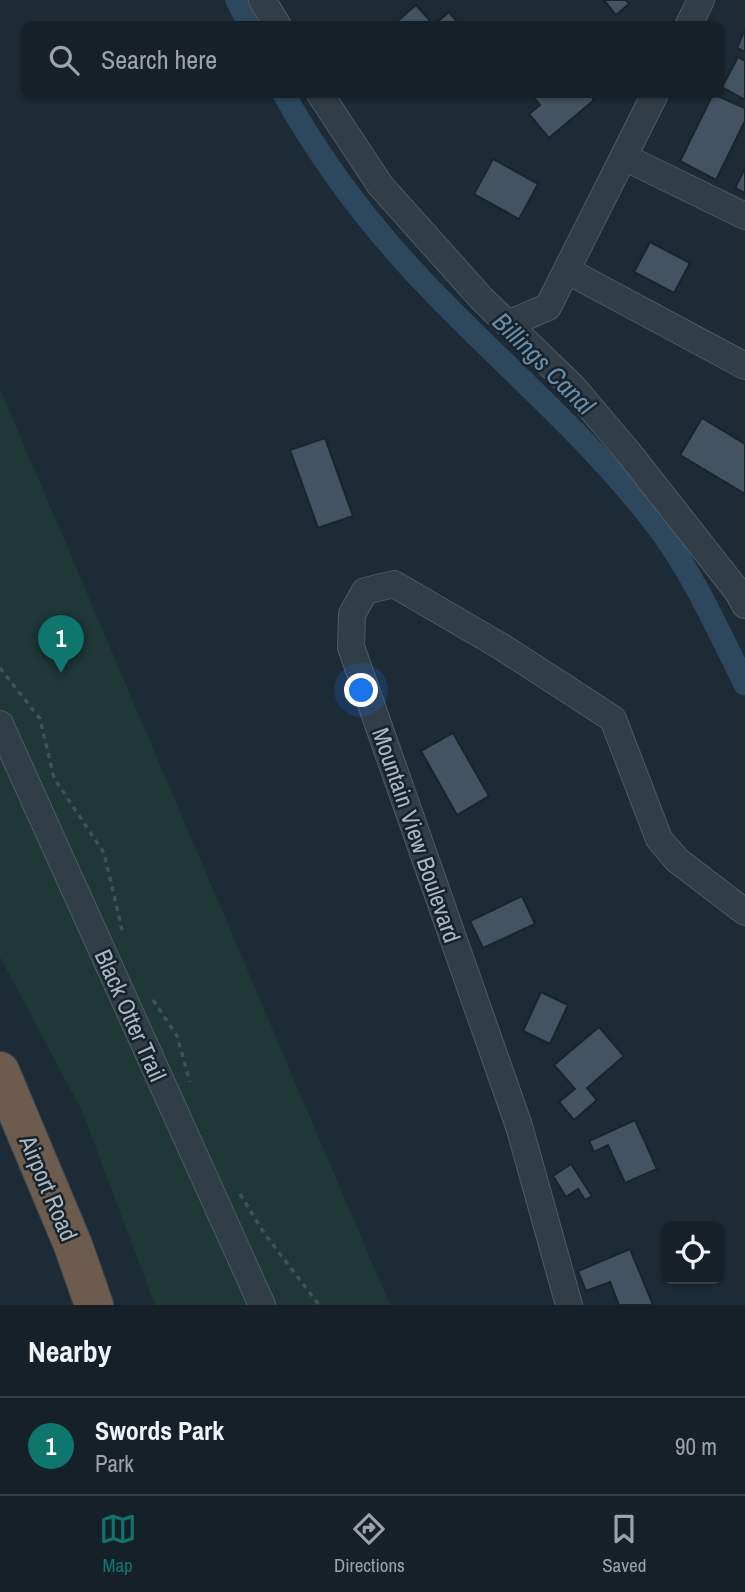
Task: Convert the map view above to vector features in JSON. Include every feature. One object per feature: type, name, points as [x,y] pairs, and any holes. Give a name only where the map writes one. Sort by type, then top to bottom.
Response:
[{"type":"highway","name":"Airport Road","points":[[0,1071],[73,1245],[94,1305]]},
{"type":"street","points":[[262,0],[275,21]]},
{"type":"street","points":[[690,21],[701,0]]},
{"type":"street","points":[[323,98],[380,186],[508,324],[573,387],[628,452],[738,592],[745,605]]},
{"type":"street","points":[[508,324],[548,307],[653,98]]},
{"type":"street","points":[[624,157],[745,216]]},
{"type":"street","points":[[568,271],[742,357]]},
{"type":"street","name":"Mountain View Boulevard","points":[[569,1305],[519,1126],[351,647],[352,614],[365,591],[394,584],[502,647],[613,719],[659,839],[677,860],[745,912]]},
{"type":"street","name":"Black Otter Trail","points":[[0,724],[262,1305]]},
{"type":"path","points":[[0,668],[40,719],[54,778],[104,853],[126,947]]},
{"type":"path","points":[[147,991],[177,1036],[190,1084]]},
{"type":"path","points":[[238,1189],[264,1233],[319,1305]]},
{"type":"green space","points":[[0,389],[390,1305],[155,1305],[82,1111],[0,957]]},
{"type":"building","points":[[604,0],[626,0],[629,4],[616,15]]},
{"type":"building","points":[[416,5],[430,21],[397,21]]},
{"type":"building","points":[[449,12],[456,21],[438,21]]},
{"type":"building","points":[[745,29],[745,52],[737,48]]},
{"type":"building","points":[[738,57],[745,61],[745,100],[724,88]]},
{"type":"building","points":[[534,98],[594,100],[549,138],[529,114],[540,105]]},
{"type":"building","points":[[711,98],[722,98],[745,108],[745,121],[716,180],[680,161]]},
{"type":"building","points":[[493,159],[538,184],[519,219],[474,194]]},
{"type":"building","points":[[745,168],[745,193],[735,188]]},
{"type":"building","points":[[650,242],[690,263],[674,293],[634,272]]},
{"type":"building","points":[[702,418],[745,444],[745,494],[680,455]]},
{"type":"building","points":[[325,438],[353,516],[318,528],[290,450]]},
{"type":"building","points":[[453,733],[489,796],[457,815],[421,751]]},
{"type":"building","points":[[522,896],[535,924],[483,948],[470,921]]},
{"type":"building","points":[[541,992],[568,1005],[550,1044],[523,1031]]},
{"type":"building","points":[[599,1027],[624,1056],[587,1088],[597,1100],[574,1120],[559,1102],[575,1089],[554,1065]]},
{"type":"building","points":[[635,1120],[657,1169],[625,1183],[608,1145],[594,1152],[589,1141]]},
{"type":"building","points":[[571,1164],[592,1196],[585,1200],[578,1189],[566,1197],[553,1176]]},
{"type":"building","points":[[630,1249],[653,1305],[619,1305],[610,1282],[586,1291],[578,1271]]},
{"type":"waterway","name":"Billings Canal","points":[[237,0],[248,21]]},
{"type":"waterway","name":"Billings Canal","points":[[286,98],[335,175],[395,250],[438,297],[604,462],[654,522],[692,581],[745,684]]},
{"type":"place","name":"Swords Park","points":[[61,673]]}]
